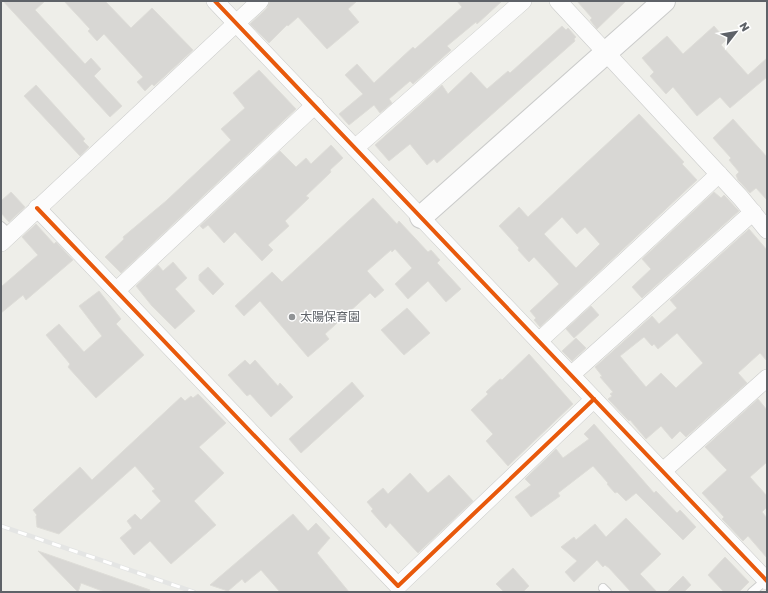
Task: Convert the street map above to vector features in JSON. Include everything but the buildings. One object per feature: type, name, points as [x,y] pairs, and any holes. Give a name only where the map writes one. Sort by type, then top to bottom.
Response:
[{"type":"street","points":[[215,1],[663,471],[764,572]]},
{"type":"street","points":[[4,234],[37,208],[237,24],[260,1]]},
{"type":"street","points":[[355,148],[523,1]]},
{"type":"street","points":[[558,1],[719,174],[767,230]]},
{"type":"street","points":[[421,217],[664,1]]},
{"type":"street","points":[[117,290],[315,105]]},
{"type":"street","points":[[539,341],[719,174]]},
{"type":"street","points":[[37,208],[401,589],[594,399]]},
{"type":"street","points":[[571,375],[753,212]]},
{"type":"street","points":[[663,471],[767,378]]},
{"type":"lane","points":[[752,592],[764,572]]},
{"type":"railway","points":[[1,526],[194,592]]},
{"type":"cycle path","points":[[215,1],[767,581]]},
{"type":"cycle path","points":[[37,208],[398,586],[594,399]]},
{"type":"place","name":"太陽保育園","points":[[292,317]]}]
